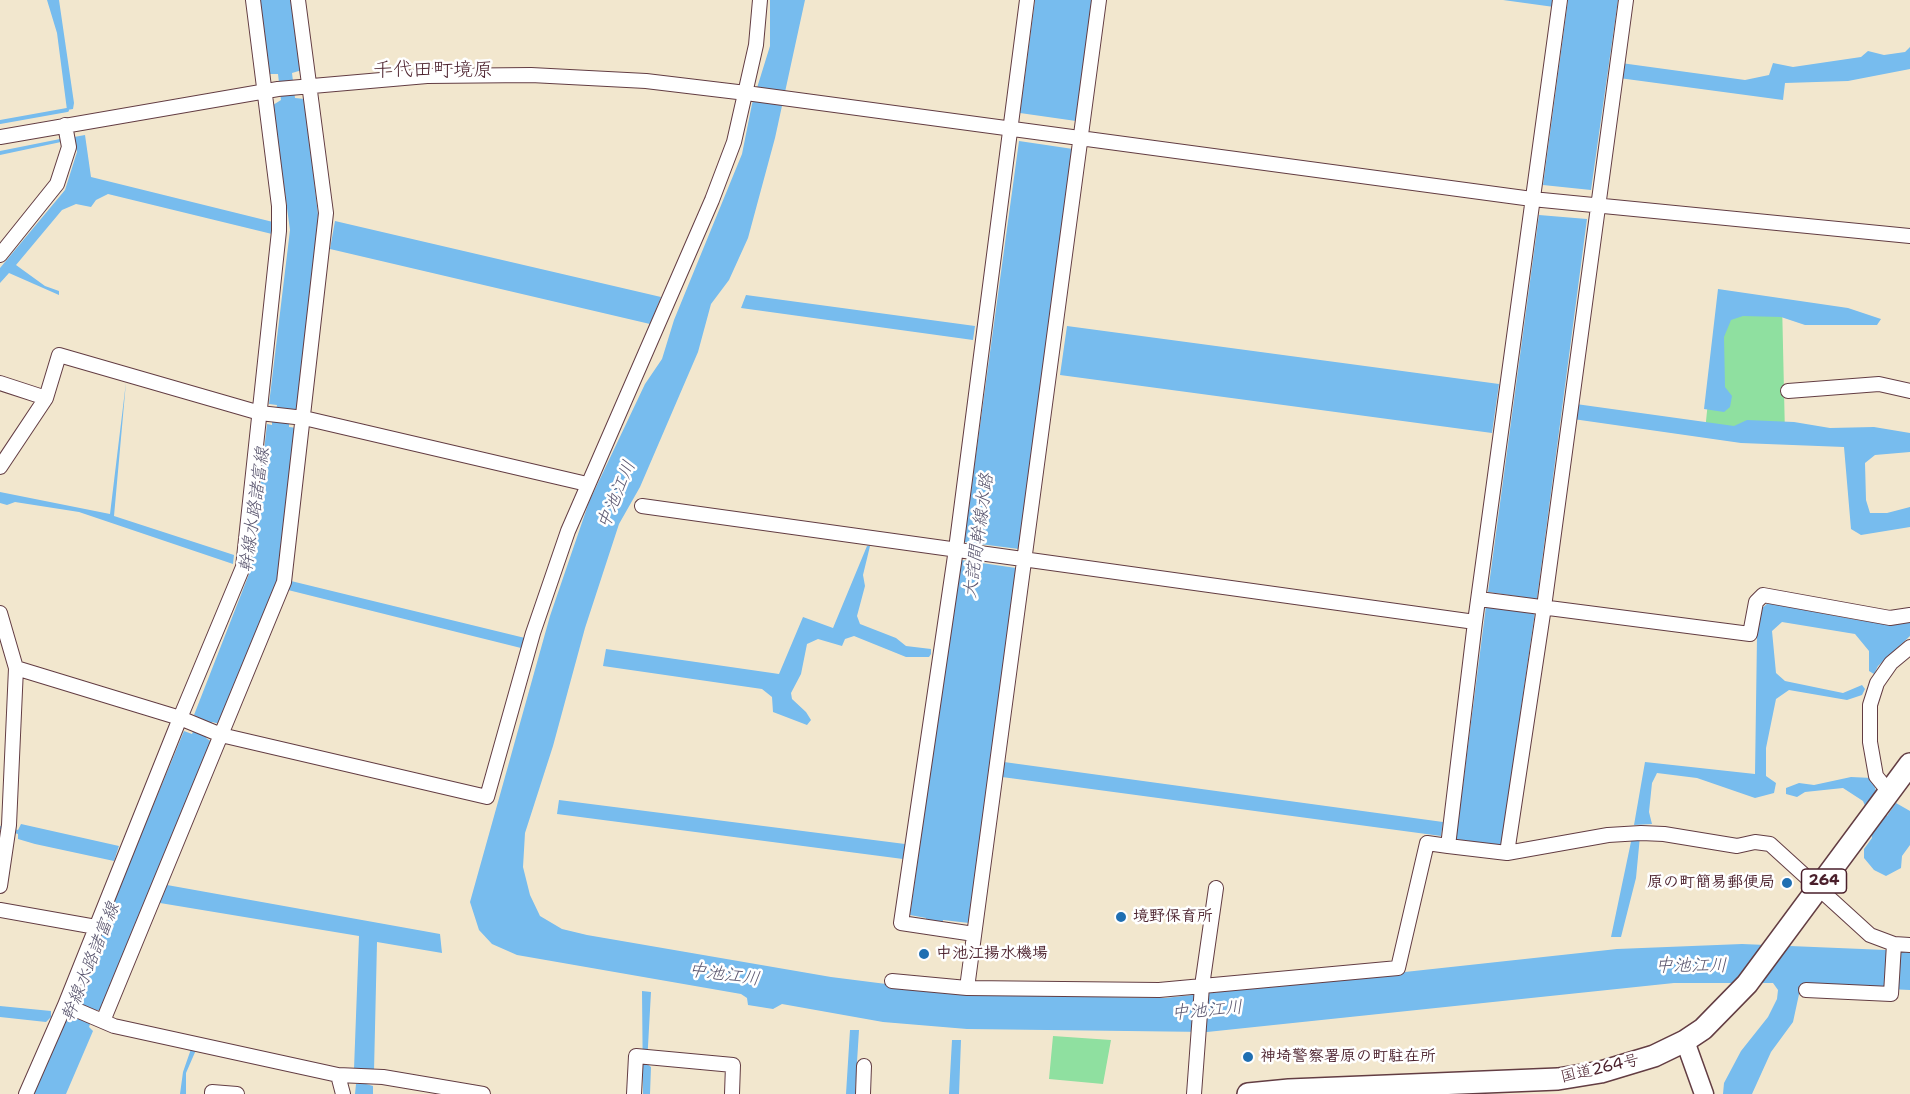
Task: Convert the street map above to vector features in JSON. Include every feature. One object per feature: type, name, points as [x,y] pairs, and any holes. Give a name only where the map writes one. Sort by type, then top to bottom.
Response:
[{"type":"highway","name":"264","points":[[1818,889],[1910,764]]},
{"type":"highway","name":"国道264号","points":[[1248,1094],[1289,1090],[1558,1079],[1612,1069],[1654,1056],[1685,1041],[1703,1029],[1747,984],[1818,889]]},
{"type":"main road","points":[[1685,1041],[1704,1094]]},
{"type":"street","points":[[26,1094],[70,1007],[96,927],[185,720],[243,567],[264,414],[280,228],[252,0]]},
{"type":"street","points":[[99,1019],[216,733],[284,582],[300,418],[326,213],[302,86],[298,0]]},
{"type":"street","points":[[16,668],[185,720],[216,733],[488,797],[533,633],[587,484],[712,200],[734,142],[756,45],[760,0]]},
{"type":"street","points":[[974,934],[901,923],[956,549],[1009,128],[1028,0]]},
{"type":"street","points":[[967,988],[1027,558],[1099,0]]},
{"type":"street","points":[[1449,835],[1560,0]]},
{"type":"street","points":[[1507,853],[1544,607],[1596,205],[1626,0]]},
{"type":"street","points":[[0,138],[278,88],[427,76],[531,75],[646,81],[1532,199],[1910,236]]},
{"type":"street","points":[[0,255],[57,184],[69,147],[65,125]]},
{"type":"street","points":[[0,467],[46,398],[59,355],[264,414],[300,418],[587,484]]},
{"type":"street","points":[[0,383],[46,398]]},
{"type":"street","points":[[1788,391],[1879,384],[1910,391]]},
{"type":"street","points":[[642,506],[1476,622]]},
{"type":"street","points":[[1479,599],[1750,634],[1756,602],[1763,595],[1890,618],[1908,614]]},
{"type":"street","points":[[0,613],[16,668],[9,829],[0,886]]},
{"type":"street","points":[[1884,798],[1876,776],[1870,742],[1870,705],[1877,683],[1891,663],[1910,647]]},
{"type":"street","points":[[0,735],[14,738]]},
{"type":"street","points":[[892,981],[967,988],[1159,990],[1398,968],[1427,843],[1449,835],[1507,853],[1636,833],[1664,834],[1737,846],[1755,842],[1770,844],[1870,935],[1894,944],[1910,945]]},
{"type":"street","points":[[1194,1094],[1202,986],[1216,888]]},
{"type":"street","points":[[0,910],[96,927]]},
{"type":"street","points":[[1806,990],[1892,994],[1894,944]]},
{"type":"street","points":[[70,1007],[99,1019],[338,1075],[364,1075],[483,1094]]},
{"type":"street","points":[[634,1094],[636,1056],[733,1065],[732,1094]]},
{"type":"street","points":[[863,1094],[864,1066]]},
{"type":"street","points":[[338,1075],[343,1094]]},
{"type":"street","points":[[212,1094],[212,1092],[237,1094]]},
{"type":"green space","points":[[1719,293],[1782,302],[1785,435],[1705,431]]},
{"type":"green space","points":[[1053,1036],[1111,1040],[1103,1084],[1049,1079]]},
{"type":"water","points":[[47,0],[59,0],[73,109],[67,110],[57,33]]},
{"type":"water","points":[[257,0],[292,0],[302,70],[292,73],[295,98],[305,99],[318,215],[298,410],[291,412],[276,410],[277,405],[269,404],[290,230],[273,105],[281,100],[278,74],[267,74]]},
{"type":"water","name":"中池江川","points":[[770,0],[805,0],[775,138],[748,238],[729,280],[711,304],[698,352],[640,487],[619,524],[585,628],[553,746],[525,833],[523,867],[530,895],[540,916],[562,929],[587,935],[831,977],[973,995],[1165,998],[1617,949],[1742,944],[1910,951],[1910,990],[1801,985],[1793,1022],[1771,1052],[1752,1094],[1723,1094],[1724,1083],[1741,1051],[1768,1017],[1777,999],[1778,990],[1773,983],[1674,983],[1207,1032],[967,1029],[883,1022],[782,1004],[773,1009],[748,1005],[747,998],[741,994],[517,955],[492,944],[479,930],[470,902],[550,616],[589,502],[645,384],[662,359],[674,320],[742,154],[752,104],[770,46]]},
{"type":"water","points":[[1035,0],[1092,0],[1076,121],[1020,113]]},
{"type":"water","points":[[1503,0],[1555,0],[1554,7]]},
{"type":"water","points":[[1568,0],[1618,0],[1591,190],[1543,185]]},
{"type":"water","points":[[1910,47],[1910,69],[1848,81],[1785,83],[1783,100],[1619,78],[1621,63],[1745,80],[1769,75],[1773,63],[1793,67],[1861,57],[1868,51],[1884,55],[1905,52]]},
{"type":"water","points":[[85,135],[91,177],[273,222],[272,234],[108,194],[96,200],[91,207],[76,204],[62,210],[16,265],[45,286],[59,291],[59,295],[9,273],[0,283],[0,268],[65,190],[77,152],[74,137]]},
{"type":"water","points":[[60,139],[61,142],[0,155],[0,151]]},
{"type":"water","name":"大詫間幹線水路","points":[[1019,141],[1073,149],[1019,549],[964,542]]},
{"type":"water","points":[[1539,215],[1587,219],[1537,599],[1488,592]]},
{"type":"water","points":[[335,221],[661,297],[650,324],[330,249]]},
{"type":"water","points":[[1718,289],[1848,308],[1881,319],[1877,325],[1805,325],[1781,317],[1743,316],[1731,320],[1724,337],[1725,387],[1732,396],[1730,407],[1724,412],[1704,409]]},
{"type":"water","points":[[746,295],[975,326],[973,340],[741,308]]},
{"type":"water","points":[[1067,326],[1499,384],[1492,433],[1060,375]]},
{"type":"water","points":[[126,382],[114,516],[234,555],[233,564],[79,512],[15,502],[7,505],[0,503],[0,492],[110,514]]},
{"type":"water","points":[[1576,404],[1734,426],[1747,420],[1794,422],[1830,428],[1874,427],[1910,433],[1910,452],[1875,455],[1865,463],[1866,500],[1870,513],[1887,513],[1910,507],[1910,527],[1861,535],[1851,529],[1844,447],[1741,443],[1573,419]]},
{"type":"water","name":"幹線水路諸富線","points":[[272,421],[289,423],[289,427],[297,428],[277,580],[220,724],[212,722],[206,738],[212,742],[101,1010],[95,1010],[89,1027],[93,1031],[66,1094],[34,1094],[65,1017],[72,1019],[80,1000],[74,997],[184,731],[192,734],[199,718],[194,715],[251,569],[267,424],[272,425]]},
{"type":"water","points":[[867,546],[870,546],[863,575],[865,586],[857,616],[860,624],[896,638],[906,646],[931,649],[931,654],[929,657],[906,657],[854,636],[845,639],[842,646],[818,639],[807,644],[801,674],[791,693],[792,699],[811,720],[807,725],[773,712],[772,697],[762,689],[603,666],[606,649],[779,674],[803,617],[833,628]]},
{"type":"water","points":[[961,560],[1016,568],[969,923],[943,920],[942,926],[926,924],[926,918],[910,915]]},
{"type":"water","points":[[291,581],[525,638],[521,648],[288,590]]},
{"type":"water","points":[[1768,603],[1863,621],[1908,621],[1910,619],[1910,636],[1878,666],[1874,674],[1869,671],[1869,651],[1855,634],[1782,622],[1772,631],[1776,673],[1785,681],[1843,693],[1862,685],[1865,689],[1862,695],[1847,700],[1789,690],[1776,699],[1766,748],[1766,776],[1776,783],[1774,793],[1755,798],[1697,778],[1657,773],[1652,783],[1649,812],[1652,824],[1634,825],[1645,762],[1755,774],[1757,636],[1761,609]]},
{"type":"water","points":[[1486,606],[1535,612],[1501,846],[1456,839]]},
{"type":"water","points":[[1004,762],[1443,822],[1441,836],[1002,777]]},
{"type":"water","points":[[1851,777],[1872,778],[1883,814],[1887,816],[1896,803],[1910,811],[1910,845],[1902,856],[1901,868],[1886,876],[1874,870],[1864,858],[1864,849],[1872,838],[1869,815],[1863,801],[1843,788],[1805,792],[1797,797],[1786,794],[1786,788],[1799,783],[1814,785]]},
{"type":"water","points":[[559,800],[905,844],[903,859],[557,814]]},
{"type":"water","points":[[21,824],[119,846],[114,861],[35,844],[18,839],[18,834],[0,829],[0,826],[18,830]]},
{"type":"water","points":[[1640,836],[1636,878],[1621,937],[1611,937],[1632,837]]},
{"type":"water","points":[[167,885],[440,934],[442,953],[377,942],[374,1071],[367,1070],[366,1084],[373,1086],[373,1094],[355,1094],[356,1084],[361,1084],[362,1070],[354,1069],[359,936],[160,903]]},
{"type":"water","points":[[642,991],[651,992],[647,1064],[651,1067],[650,1094],[643,1094]]},
{"type":"water","points":[[0,1006],[51,1011],[51,1017],[46,1022],[0,1017]]},
{"type":"water","points":[[850,1030],[859,1030],[855,1094],[846,1094]]},
{"type":"water","points":[[952,1040],[961,1040],[959,1094],[949,1094]]},
{"type":"water","points":[[191,1049],[196,1050],[186,1073],[186,1094],[180,1094],[183,1072]]},
{"type":"waterway","points":[[0,122],[67,110]]},
{"type":"place","name":"原の町簡易郵便局","points":[[1787,883]]},
{"type":"place","name":"境野保育所","points":[[1121,917]]},
{"type":"place","name":"中池江揚水機場","points":[[924,954]]},
{"type":"place","name":"神埼警察署原の町駐在所","points":[[1248,1057]]},
{"type":"district","name":"千代田町境原","points":[[433,71]]}]
